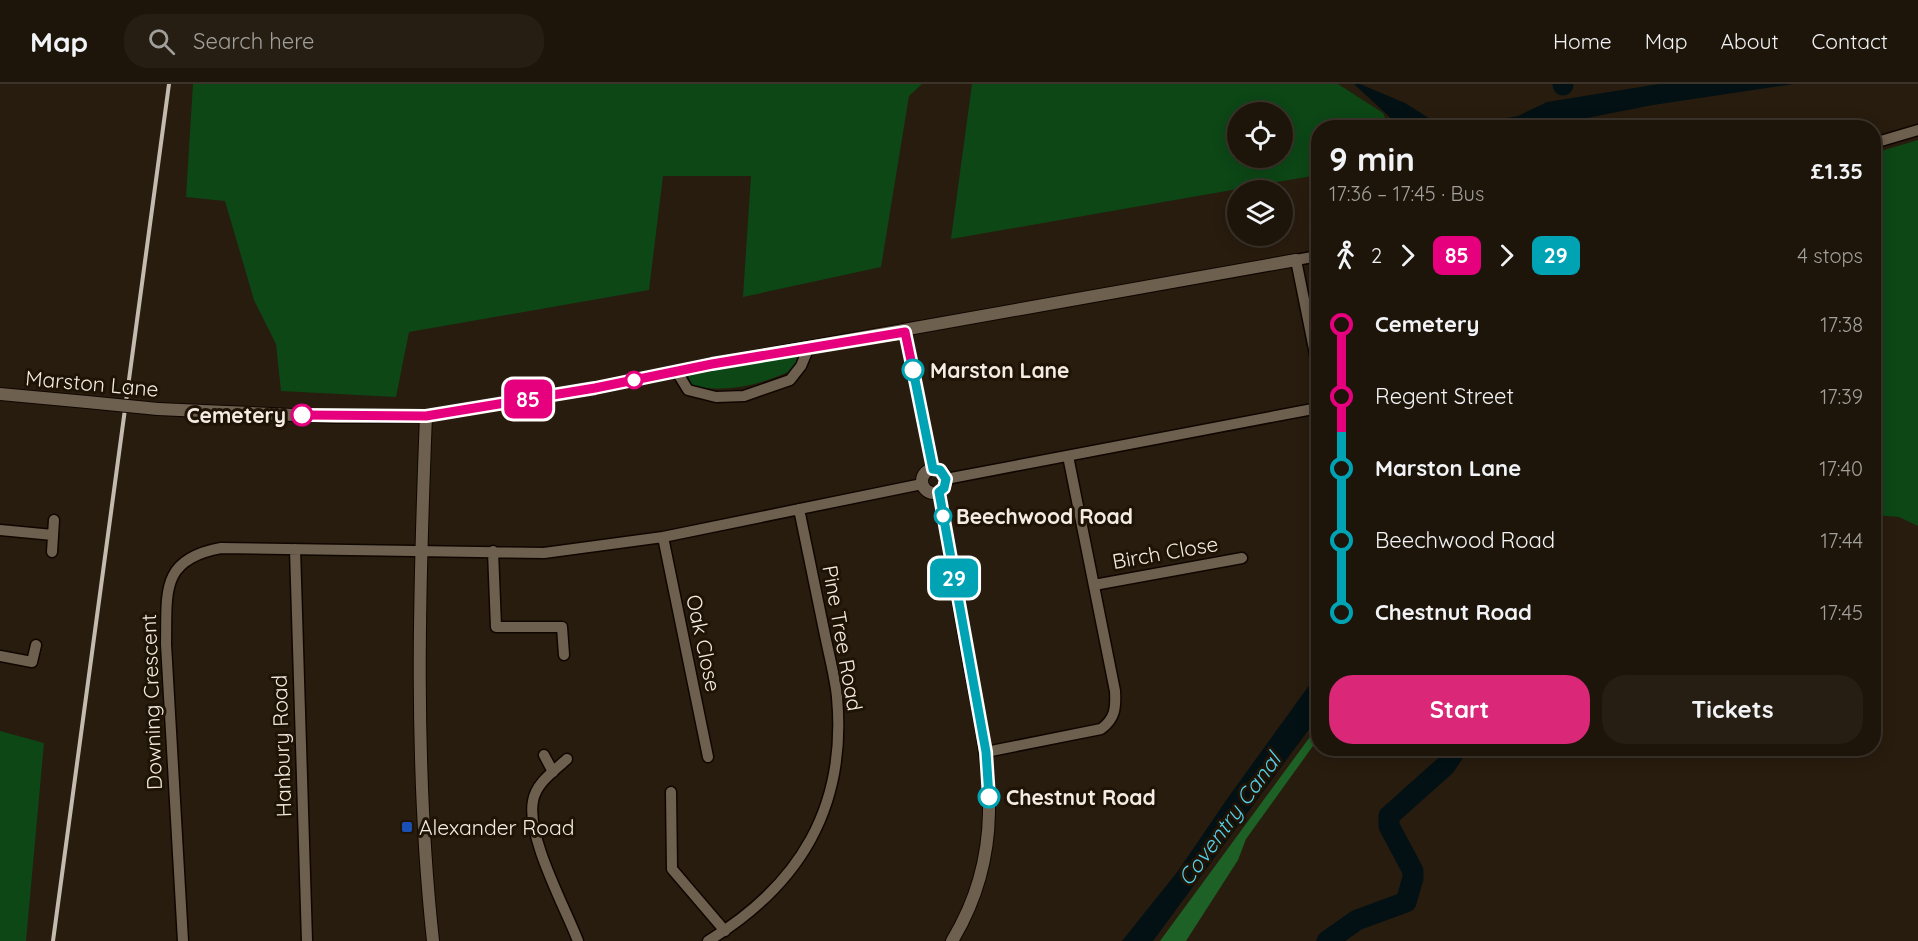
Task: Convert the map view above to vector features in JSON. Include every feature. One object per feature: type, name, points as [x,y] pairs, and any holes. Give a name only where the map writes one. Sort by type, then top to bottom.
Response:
[{"type":"street","points":[[1881,142],[1918,130]]},
{"type":"street","name":"Marston Lane","points":[[0,394],[158,409],[336,417],[426,416],[595,388],[809,347],[905,332],[1311,257]]},
{"type":"street","points":[[1296,260],[1311,334]]},
{"type":"street","points":[[905,332],[933,469]]},
{"type":"street","points":[[677,372],[688,390],[716,397],[744,396],[790,380],[801,366],[809,347]]},
{"type":"street","points":[[946,479],[1311,409]]},
{"type":"street","points":[[426,416],[419,672],[422,790],[433,941]]},
{"type":"street","points":[[986,752],[1101,729],[1110,722],[1116,708],[1116,691],[1068,456]]},
{"type":"street","points":[[933,469],[940,470],[946,479],[944,488],[939,492],[928,492],[922,484],[925,472],[933,469]]},
{"type":"street","points":[[421,551],[544,553],[663,537],[922,484]]},
{"type":"street","points":[[939,492],[986,752],[990,807],[986,854],[970,907],[952,941]]},
{"type":"street","name":"Pine Tree Road","points":[[708,941],[763,903],[794,866],[816,834],[834,773],[837,697],[799,509]]},
{"type":"street","points":[[52,552],[54,520]]},
{"type":"street","points":[[0,530],[53,534]]},
{"type":"street","name":"Oak Close","points":[[663,537],[708,757]]},
{"type":"street","name":"Downing Crescent","points":[[183,941],[166,644],[167,596],[174,572],[197,552],[221,548],[421,551]]},
{"type":"street","name":"Hanbury Road","points":[[294,549],[307,941]]},
{"type":"street","points":[[493,551],[496,627],[562,627],[564,655]]},
{"type":"street","name":"Birch Close","points":[[1094,585],[1242,558]]},
{"type":"street","points":[[0,656],[32,662],[36,645]]},
{"type":"street","points":[[544,755],[553,772]]},
{"type":"street","points":[[567,759],[540,783],[533,801],[533,816],[543,857],[578,941]]},
{"type":"street","points":[[671,792],[672,868],[725,931]]},
{"type":"green space","points":[[193,84],[922,84],[909,96],[881,267],[743,297],[751,176],[663,176],[649,290],[409,332],[396,397],[281,391],[276,344],[254,300],[225,201],[186,197]]},
{"type":"green space","points":[[972,84],[1338,84],[1383,113],[1386,120],[1311,120],[1311,176],[1289,180],[1227,180],[1227,191],[951,239]]},
{"type":"green space","points":[[1918,140],[1918,526],[1899,517],[1881,516],[1881,151]]},
{"type":"green space","points":[[800,354],[793,370],[744,386],[719,389],[692,386],[688,375]]},
{"type":"green space","points":[[0,731],[44,743],[26,941],[0,941]]},
{"type":"green space","points":[[1311,736],[1311,749],[1246,839],[1238,860],[1186,941],[1160,941]]},
{"type":"water","points":[[1354,84],[1360,84],[1405,103],[1432,120],[1393,120]]},
{"type":"water","points":[[1659,84],[1794,84],[1653,105],[1576,120],[1495,120],[1518,116],[1547,102]]},
{"type":"water","name":"Coventry Canal","points":[[1311,683],[1311,727],[1153,941],[1122,941],[1178,871]]},
{"type":"waterway","points":[[1327,941],[1357,920],[1406,902],[1413,871],[1389,826],[1389,816],[1445,766],[1452,756]]},
{"type":"railway","points":[[53,941],[169,84]]},
{"type":"bus line","name":"85","points":[[302,415],[426,416],[595,388],[712,364],[905,332],[913,370]]},
{"type":"bus line","name":"29","points":[[913,370],[933,469],[940,470],[946,479],[944,488],[939,492],[988,762],[989,797]]},
{"type":"place","name":"Marston Lane","points":[[913,370]]},
{"type":"place","name":"Cemetery","points":[[302,415]]},
{"type":"place","name":"Beechwood Road","points":[[943,516]]},
{"type":"place","name":"Chestnut Road","points":[[989,797]]},
{"type":"place","name":"Alexander Road","points":[[407,827]]}]
